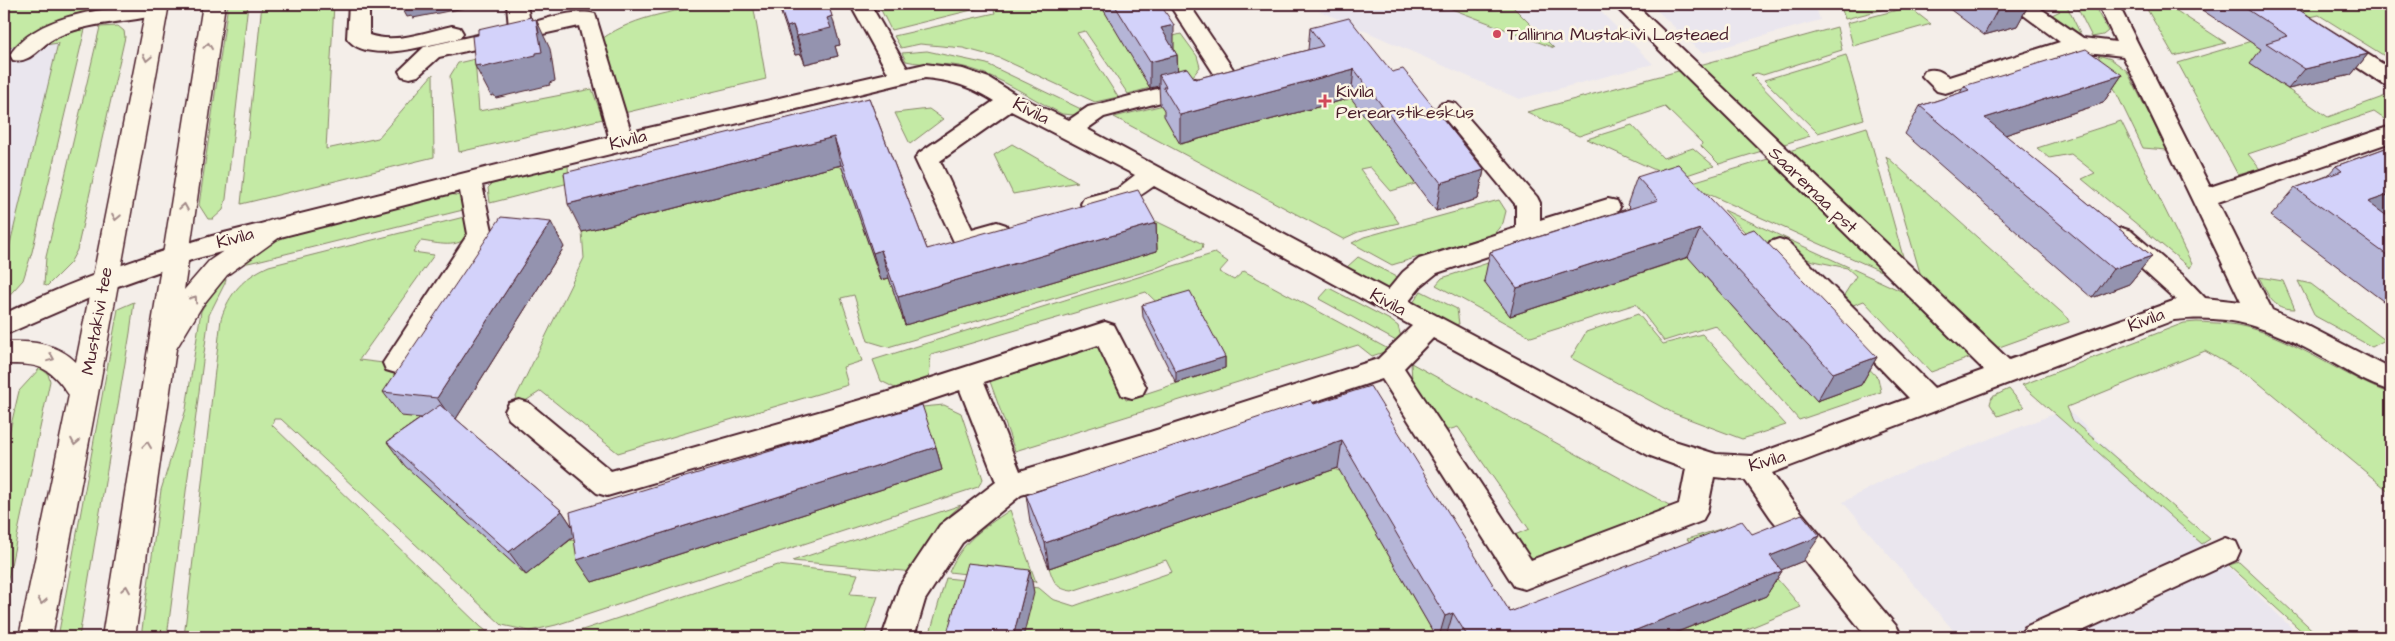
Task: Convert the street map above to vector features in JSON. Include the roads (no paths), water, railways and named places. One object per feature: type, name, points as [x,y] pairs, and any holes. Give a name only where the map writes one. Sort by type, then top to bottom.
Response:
[{"type":"main road","points":[[118,637],[214,4]]},
{"type":"main road","name":"Mustakivi tee","points":[[35,637],[84,394],[157,7]]},
{"type":"main road","points":[[160,356],[192,299],[218,268],[275,228]]},
{"type":"main road","points":[[4,353],[34,352],[57,359],[72,374],[84,394]]},
{"type":"street","points":[[359,4],[358,38],[378,46],[403,44],[494,23]]},
{"type":"street","points":[[517,4],[520,32]]},
{"type":"street","points":[[860,4],[900,75]]},
{"type":"street","points":[[1070,130],[1096,112],[1237,75],[1179,4]]},
{"type":"street","name":"Saaremaa pst","points":[[1623,4],[2006,374]]},
{"type":"street","points":[[2021,4],[2077,44]]},
{"type":"street","points":[[2108,4],[2261,315]]},
{"type":"street","points":[[2273,4],[2391,79]]},
{"type":"street","points":[[21,55],[36,39],[60,28],[157,7]]},
{"type":"street","points":[[410,71],[432,52],[562,22],[588,19],[604,83],[622,142]]},
{"type":"street","points":[[1933,76],[1945,86],[2077,44],[2130,50]]},
{"type":"street","name":"Kivila","points":[[4,325],[45,304],[177,255],[469,179],[900,75],[925,71],[955,74],[980,83],[1010,101],[1070,130],[1658,447],[1702,464],[1726,468],[1753,468],[2172,310],[2196,306],[2230,308],[2261,315],[2300,333],[2377,375],[2391,380]]},
{"type":"street","points":[[1010,101],[927,159],[965,240],[1021,224]]},
{"type":"street","points":[[1448,109],[1528,203],[1528,232]]},
{"type":"street","points":[[2204,198],[2391,134]]},
{"type":"street","points":[[1068,211],[1124,195],[1152,175]]},
{"type":"street","points":[[396,363],[481,235],[469,179]]},
{"type":"street","points":[[1391,304],[1412,278],[1428,266],[1608,207]]},
{"type":"street","points":[[2102,220],[2177,285],[2196,306]]},
{"type":"street","points":[[1779,248],[1930,402]]},
{"type":"street","points":[[898,637],[911,595],[951,534],[1012,486],[1150,444],[1388,366],[1430,325]]},
{"type":"street","points":[[519,411],[607,484],[885,404],[1104,332],[1132,387]]},
{"type":"street","points":[[1388,366],[1526,576],[1692,512],[1702,464]]},
{"type":"street","points":[[968,377],[1012,486]]},
{"type":"street","points":[[1753,468],[1781,509],[1886,637]]},
{"type":"street","points":[[2036,637],[2225,551]]},
{"type":"place","name":"Tallinna Mustakivi Lasteaed","points":[[1497,34]]},
{"type":"place","name":"Kivila Perearstikeskus","points":[[1325,101]]}]
